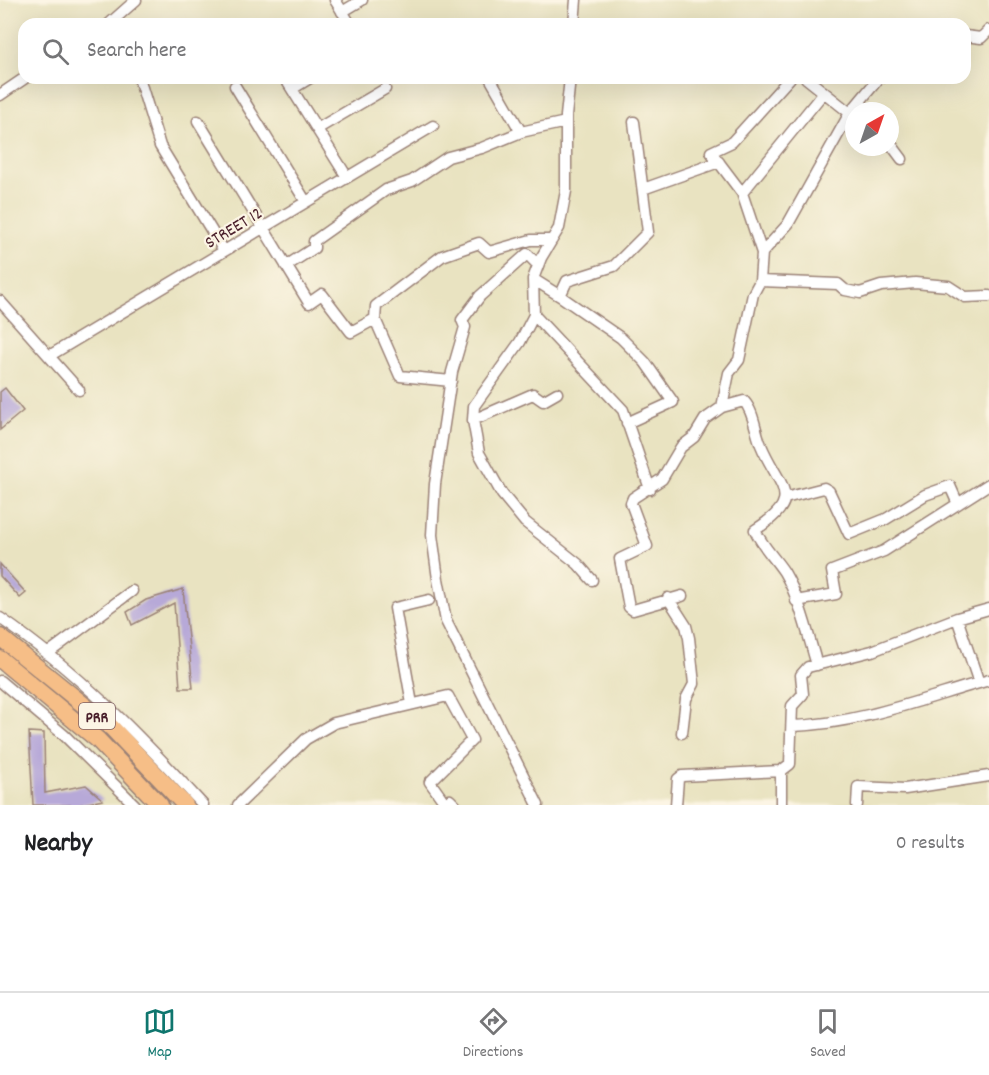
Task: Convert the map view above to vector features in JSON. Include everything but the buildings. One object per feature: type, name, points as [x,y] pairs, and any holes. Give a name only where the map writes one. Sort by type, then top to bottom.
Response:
[{"type":"highway","name":"PRR","points":[[0,637],[112,728],[185,805]]},
{"type":"highway","name":"PRR","points":[[0,659],[98,740],[160,805]]},
{"type":"street","points":[[118,18],[136,0]]},
{"type":"street","points":[[335,0],[346,18]]},
{"type":"street","points":[[342,12],[362,0]]},
{"type":"street","points":[[574,18],[576,0]]},
{"type":"street","points":[[971,37],[981,38],[989,30]]},
{"type":"street","points":[[0,95],[18,83]]},
{"type":"street","points":[[141,84],[160,146],[224,251]]},
{"type":"street","points":[[289,84],[347,177]]},
{"type":"street","points":[[292,88],[299,84]]},
{"type":"street","points":[[494,84],[522,132]]},
{"type":"street","points":[[569,84],[566,122],[566,191],[559,228],[538,265],[533,279],[534,315],[520,342],[474,406],[473,420],[479,453],[502,494],[525,522],[578,564],[592,580]]},
{"type":"street","points":[[722,407],[729,373],[738,360],[753,294],[760,281],[762,253],[742,193],[711,152],[732,142],[785,84]]},
{"type":"street","points":[[814,84],[845,109]]},
{"type":"street","points":[[860,101],[874,84]]},
{"type":"street","points":[[235,86],[306,202]]},
{"type":"street","points":[[317,129],[385,89]]},
{"type":"street","points":[[742,193],[824,92]]},
{"type":"street","points":[[198,121],[309,303],[322,294],[351,332],[375,319]]},
{"type":"street","points":[[286,266],[315,248],[314,241],[386,190],[412,181],[448,157],[482,148],[522,132],[566,122]]},
{"type":"street","points":[[560,296],[567,281],[614,266],[648,232],[634,122]]},
{"type":"street","points":[[762,253],[788,224],[845,122]]},
{"type":"street","name":"STREET 12","points":[[49,356],[433,126]]},
{"type":"street","points":[[899,155],[902,159]]},
{"type":"street","points":[[643,189],[719,162]]},
{"type":"street","points":[[451,381],[400,376],[375,319],[376,306],[442,256],[479,243],[489,252],[531,240],[552,240]]},
{"type":"street","points":[[538,265],[527,254],[474,304],[462,320],[465,327],[451,381],[436,474],[432,536],[446,621],[538,805]]},
{"type":"street","points":[[533,279],[621,338],[645,362],[673,402],[627,423]]},
{"type":"street","points":[[760,281],[838,284],[845,290],[860,293],[881,286],[915,283],[948,286],[965,297],[989,296]]},
{"type":"street","points":[[0,301],[79,390]]},
{"type":"street","points":[[534,315],[623,410],[650,489]]},
{"type":"street","points":[[473,420],[533,394],[543,401],[557,393]]},
{"type":"street","points":[[682,596],[668,598],[633,610],[629,607],[621,557],[641,551],[647,546],[631,503],[633,498],[662,479],[677,453],[694,437],[705,419],[722,407],[744,401],[748,405],[761,446],[782,483],[785,498],[782,509],[776,516],[755,530],[762,546],[784,572],[817,665]]},
{"type":"street","points":[[796,601],[836,594],[832,571],[884,551],[989,484]]},
{"type":"street","points":[[785,498],[824,488],[829,491],[849,534],[886,519],[925,495],[950,486],[958,504]]},
{"type":"street","points":[[47,654],[132,591]]},
{"type":"street","points":[[668,598],[686,626],[691,649],[694,684],[686,699],[682,733]]},
{"type":"street","points":[[412,704],[395,608],[429,600]]},
{"type":"street","points":[[676,805],[678,779],[682,776],[781,771],[790,764],[792,705],[803,694],[801,675],[808,667],[872,651],[957,618],[989,609]]},
{"type":"street","points":[[0,618],[114,710],[203,805]]},
{"type":"street","points":[[793,726],[819,725],[857,717],[984,682],[957,618]]},
{"type":"street","points":[[0,681],[64,735],[135,805]]},
{"type":"street","points":[[238,805],[306,739],[334,723],[448,696],[472,740],[430,782],[446,803],[450,800],[455,805]]},
{"type":"street","points":[[781,771],[781,805]]},
{"type":"street","points":[[857,805],[858,787],[905,789],[989,776]]}]
